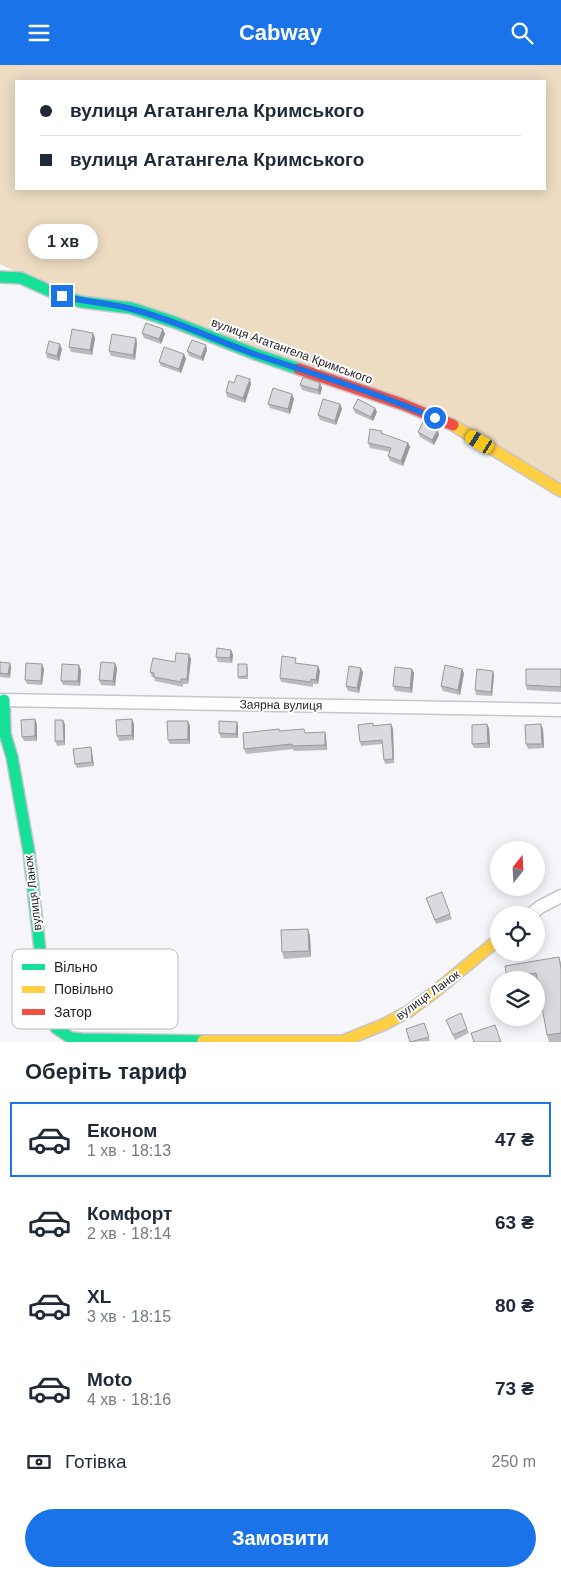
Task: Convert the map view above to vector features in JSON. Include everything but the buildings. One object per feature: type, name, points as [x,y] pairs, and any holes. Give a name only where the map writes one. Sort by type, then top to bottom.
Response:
[{"type":"street","name":"вулиця Агатангела Кримського","points":[[0,277],[21,278],[62,296],[82,301],[131,308],[174,322],[255,354],[402,404],[452,425],[561,491]]},
{"type":"street","name":"Заярна вулиця","points":[[2,700],[561,710]]},
{"type":"street","name":"вулиця Ланок","points":[[2,700],[5,734],[12,757],[29,852],[40,949]]},
{"type":"street","points":[[542,906],[561,896]]},
{"type":"street","name":"вулиця Ланок","points":[[58,1029],[71,1038],[158,1041],[343,1041],[368,1032],[407,1012],[445,985],[490,947]]},
{"type":"shaded area","points":[[0,65],[561,65],[561,486],[453,423],[36,281],[0,264]]},
{"type":"traffic: fast","points":[[0,277],[21,278],[61,296],[82,302],[131,308],[174,322],[299,369]]},
{"type":"traffic: fast","points":[[4,700],[5,734],[12,757],[29,852],[40,949]]},
{"type":"traffic: fast","points":[[58,1029],[71,1038],[82,1039],[203,1041]]},
{"type":"traffic: slow","points":[[453,425],[561,491]]},
{"type":"traffic: slow","points":[[203,1041],[343,1041],[385,1024],[409,1011],[490,946]]},
{"type":"traffic: jam","points":[[299,369],[402,404],[453,425]]},
{"type":"route","points":[[62,296],[131,308],[174,322],[255,354],[402,404],[435,418]]}]
